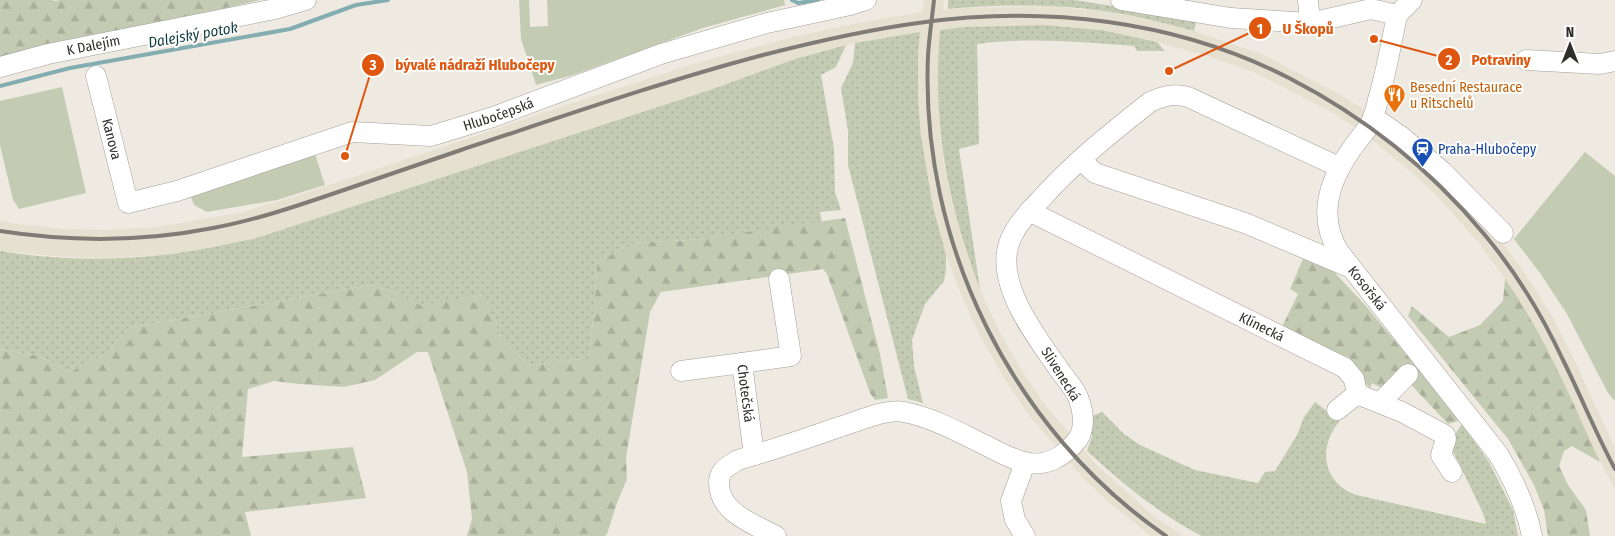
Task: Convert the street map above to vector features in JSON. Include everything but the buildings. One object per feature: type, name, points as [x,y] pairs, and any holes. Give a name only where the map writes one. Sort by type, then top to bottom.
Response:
[{"type":"street","name":"K Dalejím","points":[[0,67],[48,54],[275,9],[306,0]]},
{"type":"street","name":"Hlubočepská","points":[[128,203],[177,191],[352,132],[431,136],[494,117],[662,54],[767,23],[850,6],[866,0]]},
{"type":"street","points":[[1121,0],[1231,18],[1310,23],[1371,9],[1397,15],[1412,0]]},
{"type":"street","points":[[1308,0],[1310,23]]},
{"type":"street","name":"Kosořská","points":[[1397,15],[1373,117],[1339,167],[1329,194],[1327,210],[1328,229],[1333,242],[1351,268],[1498,454],[1510,474],[1522,502],[1532,536]]},
{"type":"street","points":[[1526,60],[1600,64],[1615,60]]},
{"type":"street","name":"Kanova","points":[[96,76],[128,203]]},
{"type":"street","name":"Slivenecká","points":[[776,536],[740,517],[726,505],[719,489],[719,477],[722,470],[738,460],[875,416],[901,411],[944,424],[1025,463],[1045,463],[1059,458],[1077,440],[1083,423],[1082,409],[1078,396],[1047,352],[1017,304],[1010,286],[1007,252],[1011,237],[1030,211],[1060,177],[1150,102],[1166,95],[1181,95],[1198,101],[1339,167]]},
{"type":"street","points":[[1373,117],[1402,137],[1443,172],[1503,233]]},
{"type":"street","points":[[1081,160],[1095,172],[1245,223],[1351,268]]},
{"type":"street","name":"Klínecká","points":[[1030,211],[1345,368],[1354,379],[1357,394]]},
{"type":"street","points":[[742,363],[791,356],[779,279]]},
{"type":"street","name":"Chotečská","points":[[681,371],[742,363],[754,455]]},
{"type":"street","points":[[1380,403],[1408,374]]},
{"type":"street","points":[[1337,410],[1357,394],[1402,412],[1444,435],[1446,439],[1441,455],[1452,472]]},
{"type":"street","points":[[1024,536],[1015,520],[1011,501],[1025,463]]},
{"type":"shaded area","points":[[924,0],[944,0],[943,10],[1044,6],[1104,11],[1162,22],[1264,55],[1344,97],[1375,117],[1494,230],[1530,281],[1552,316],[1572,355],[1615,448],[1615,489],[1600,462],[1535,325],[1479,243],[1437,196],[1416,176],[1364,133],[1333,113],[1256,73],[1208,56],[1102,30],[1043,25],[965,27],[940,30],[938,99],[945,170],[965,249],[980,289],[997,327],[1022,371],[1046,406],[1097,465],[1155,517],[1184,536],[1151,536],[1107,501],[1083,478],[1031,418],[1006,381],[980,336],[962,297],[946,255],[933,207],[921,136],[918,99],[920,33],[833,48],[795,59],[710,90],[253,239],[211,248],[161,255],[106,258],[64,257],[0,251],[0,221],[63,229],[108,230],[158,227],[239,213],[296,196],[693,64],[789,38],[873,20],[922,12]]},
{"type":"green space","points":[[0,0],[54,1],[260,0],[0,59]]},
{"type":"green space","points":[[519,0],[529,0],[530,27],[548,26],[547,0],[784,0],[785,5],[703,28],[573,75],[536,85],[521,39]]},
{"type":"green space","points":[[948,0],[1074,0],[1197,19],[1194,31],[1138,17],[1066,7],[986,6],[948,9]]},
{"type":"green space","points":[[1043,25],[1101,30],[1157,42],[1165,51],[1137,51],[1134,46],[1056,41],[1016,41],[977,44],[979,144],[959,149],[980,289],[968,257],[951,194],[940,130],[938,64],[940,30],[965,27]]},
{"type":"green space","points":[[920,32],[918,99],[921,136],[933,207],[946,255],[944,281],[925,304],[912,340],[914,366],[923,403],[908,399],[848,165],[848,131],[841,88],[853,63],[855,43]]},
{"type":"green space","points":[[846,45],[836,67],[821,75],[834,149],[835,192],[841,210],[820,212],[822,222],[690,240],[631,243],[597,263],[589,358],[529,365],[502,341],[483,295],[420,306],[394,292],[371,285],[128,328],[107,353],[70,372],[39,356],[0,349],[0,251],[60,258],[121,258],[184,252],[253,239],[710,90],[795,59]]},
{"type":"green space","points":[[62,87],[86,193],[19,209],[13,200],[0,145],[0,101]]},
{"type":"green space","points":[[1585,152],[1615,176],[1615,401],[1608,393],[1567,314],[1540,273],[1514,239]]},
{"type":"green space","points":[[315,154],[325,185],[277,200],[207,212],[194,205],[189,191]]},
{"type":"green space","points":[[845,218],[880,354],[888,398],[875,400],[870,393],[827,274],[823,269],[661,292],[650,312],[626,458],[627,479],[605,536],[467,536],[472,519],[467,472],[428,352],[417,352],[375,380],[344,387],[274,381],[248,389],[242,457],[353,447],[366,498],[245,512],[251,536],[0,536],[0,349],[39,356],[70,372],[107,353],[128,328],[371,285],[394,292],[420,305],[484,295],[502,341],[529,365],[589,358],[597,263],[631,243],[690,240]]},
{"type":"green space","points":[[1305,254],[1333,271],[1365,305],[1461,420],[1448,424],[1402,375],[1382,388],[1372,383],[1370,388],[1360,378],[1350,358],[1281,329],[1298,294],[1290,289]]},
{"type":"green space","points":[[1505,279],[1533,322],[1545,345],[1600,462],[1572,446],[1564,451],[1559,466],[1568,485],[1586,510],[1590,536],[1548,536],[1544,510],[1534,485],[1508,439],[1408,316],[1412,306],[1449,337],[1480,325],[1503,301]]},
{"type":"green space","points":[[1315,402],[1340,421],[1329,438],[1326,457],[1331,475],[1346,490],[1359,496],[1486,524],[1483,513],[1449,443],[1462,424],[1489,462],[1513,510],[1518,536],[1201,536],[1141,497],[1087,451],[1092,437],[1092,416],[1102,412],[1124,434],[1140,445],[1195,470],[1258,483],[1265,472],[1275,471],[1297,435],[1304,417]]},
{"type":"waterway","name":"Dalejský potok","points":[[0,86],[70,68],[290,29],[356,5],[388,0]]},
{"type":"waterway","name":"Dalejský potok","points":[[792,0],[798,3],[818,0]]},
{"type":"railway","points":[[934,0],[928,56],[930,126],[940,195],[959,262],[986,326],[1021,387],[1063,443],[1111,493],[1166,536]]},
{"type":"railway","points":[[0,231],[53,237],[106,239],[160,236],[213,228],[292,207],[649,88],[725,65],[821,41],[899,26],[965,18],[1061,17],[1108,22],[1155,30],[1201,42],[1246,58],[1317,93],[1370,127],[1419,166],[1463,210],[1496,248],[1518,279],[1555,343],[1615,469]]},
{"type":"place","name":"Potraviny","points":[[1374,39]]},
{"type":"place","name":"U Škopů","points":[[1169,71]]},
{"type":"place","name":"Besední Restaurace u Ritschelů","points":[[1394,114]]},
{"type":"place","name":"bývalé nádraží Hlubočepy","points":[[345,156]]},
{"type":"place","name":"Praha-Hlubočepy","points":[[1422,168]]}]
